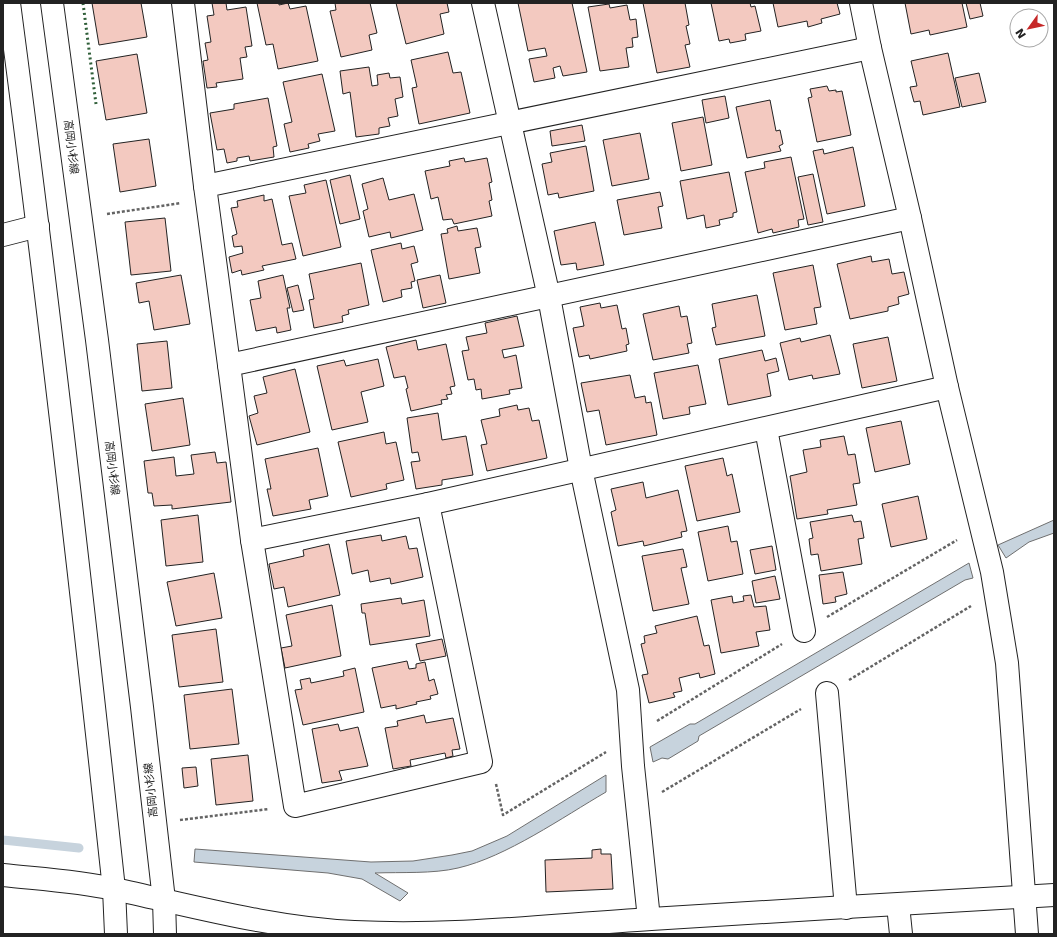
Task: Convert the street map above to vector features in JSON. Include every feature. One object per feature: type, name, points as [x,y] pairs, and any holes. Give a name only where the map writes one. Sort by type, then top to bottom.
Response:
[{"type":"street","points":[[9,3],[38,226],[80,576],[114,889],[116,934]]},
{"type":"street","name":"高岡小杉線","points":[[52,3],[99,356],[164,900],[165,934]]},
{"type":"street","points":[[183,3],[205,186],[252,540],[295,806],[481,762],[428,504]]},
{"type":"street","points":[[483,3],[548,297],[581,469],[628,690],[633,766],[649,919]]},
{"type":"street","points":[[861,3],[948,387],[992,572],[1007,662],[1026,934]]},
{"type":"street","points":[[205,186],[510,124],[870,48]]},
{"type":"street","points":[[229,365],[910,218]]},
{"type":"street","points":[[3,235],[38,226]]},
{"type":"street","points":[[252,540],[428,504],[948,387]]},
{"type":"street","points":[[766,429],[804,631]]},
{"type":"street","points":[[827,693],[846,908]]},
{"type":"street","points":[[3,875],[90,884],[298,931],[404,933],[510,929],[649,919],[1054,895]]},
{"type":"street","points":[[898,905],[901,934]]},
{"type":"path","points":[[104,215],[197,200],[205,186]]},
{"type":"path","points":[[174,821],[295,806]]},
{"type":"shaded area","points":[[1054,520],[1054,533],[1029,542],[1006,558],[998,545]]},
{"type":"shaded area","points":[[969,563],[973,578],[965,580],[699,736],[698,741],[668,759],[662,758],[653,762],[650,747],[690,724],[695,724]]},
{"type":"shaded area","points":[[606,775],[606,792],[515,846],[495,855],[476,863],[448,870],[375,873],[408,893],[400,901],[362,879],[328,873],[194,862],[195,849],[371,862],[413,861],[472,851],[507,836]]},
{"type":"building","points":[[92,3],[141,3],[147,37],[99,45]]},
{"type":"building","points":[[212,3],[226,3],[227,10],[246,7],[252,46],[245,47],[247,57],[240,58],[243,79],[216,83],[217,87],[207,88],[203,61],[208,60],[205,43],[211,42],[207,16],[214,15]]},
{"type":"building","points":[[257,3],[279,3],[279,5],[288,3],[290,9],[306,6],[318,61],[278,69],[273,44],[266,45]]},
{"type":"building","points":[[335,3],[370,3],[377,33],[369,35],[372,50],[341,57],[330,11],[336,10]]},
{"type":"building","points":[[396,3],[447,3],[449,12],[440,14],[444,34],[406,44]]},
{"type":"building","points":[[518,3],[572,3],[587,72],[563,76],[560,66],[553,68],[555,78],[534,82],[529,59],[547,56],[545,48],[528,51]]},
{"type":"building","points":[[643,3],[685,3],[689,25],[686,26],[690,44],[685,45],[690,67],[657,73]]},
{"type":"building","points":[[711,3],[750,3],[751,7],[755,6],[761,31],[745,34],[746,40],[730,43],[729,39],[719,41]]},
{"type":"building","points":[[773,3],[837,3],[840,14],[821,19],[822,23],[808,27],[807,21],[778,27]]},
{"type":"building","points":[[905,3],[962,3],[967,27],[930,35],[929,30],[911,34]]},
{"type":"building","points":[[966,3],[980,3],[983,16],[970,19]]},
{"type":"building","points":[[609,4],[610,8],[627,5],[630,20],[636,19],[638,37],[632,38],[633,47],[626,48],[629,67],[600,71],[588,7]]},
{"type":"building","points":[[448,52],[453,73],[461,72],[470,113],[419,124],[412,88],[417,87],[411,60]]},
{"type":"building","points":[[948,53],[960,107],[923,115],[920,101],[914,102],[910,87],[917,86],[911,61]]},
{"type":"building","points":[[137,54],[147,113],[106,120],[96,61]]},
{"type":"building","points":[[369,67],[372,86],[378,85],[377,75],[389,73],[390,78],[400,77],[403,97],[395,99],[398,116],[388,118],[390,126],[379,128],[379,134],[356,137],[350,92],[343,94],[340,71]]},
{"type":"building","points":[[979,73],[986,102],[962,107],[955,78]]},
{"type":"building","points":[[322,74],[335,131],[318,134],[320,141],[308,144],[309,148],[290,152],[284,124],[292,122],[283,82]]},
{"type":"building","points":[[827,86],[829,91],[842,91],[851,135],[817,142],[808,98],[812,97],[810,89]]},
{"type":"building","points":[[725,96],[729,118],[706,123],[702,100]]},
{"type":"building","points":[[268,98],[277,146],[273,147],[274,157],[250,161],[249,156],[237,158],[237,161],[227,163],[224,149],[217,150],[210,113],[234,109],[234,104]]},
{"type":"building","points":[[770,100],[776,131],[780,130],[783,144],[779,146],[781,151],[747,158],[736,107]]},
{"type":"building","points":[[703,117],[712,165],[681,171],[672,123]]},
{"type":"building","points":[[582,125],[585,141],[552,146],[550,131]]},
{"type":"building","points":[[640,133],[649,179],[612,186],[603,140]]},
{"type":"building","points":[[149,139],[156,186],[120,192],[113,144]]},
{"type":"building","points":[[586,146],[594,191],[559,198],[558,193],[548,195],[542,164],[552,162],[550,153]]},
{"type":"building","points":[[853,147],[865,206],[827,214],[813,151],[823,149],[824,154]]},
{"type":"building","points":[[791,157],[804,219],[798,220],[799,227],[773,233],[772,229],[758,233],[745,172],[765,168],[764,162]]},
{"type":"building","points":[[464,158],[465,162],[487,158],[492,182],[489,183],[492,200],[489,201],[492,216],[454,224],[452,219],[443,220],[438,197],[431,199],[425,171],[450,166],[449,161]]},
{"type":"building","points":[[729,172],[737,212],[733,213],[733,217],[719,220],[720,225],[706,228],[704,215],[687,219],[680,181]]},
{"type":"building","points":[[813,174],[823,222],[808,225],[798,177]]},
{"type":"building","points":[[350,175],[360,219],[340,224],[330,180]]},
{"type":"building","points":[[383,178],[389,200],[414,194],[423,230],[391,238],[390,232],[369,237],[363,211],[368,209],[362,184]]},
{"type":"building","points":[[326,180],[341,247],[303,256],[289,196],[306,193],[304,185]]},
{"type":"building","points":[[660,192],[663,206],[658,207],[662,228],[624,235],[617,200]]},
{"type":"building","points":[[264,195],[264,201],[272,199],[282,245],[292,243],[296,259],[262,266],[264,270],[242,275],[241,270],[232,273],[229,257],[243,253],[242,246],[234,247],[232,236],[237,234],[231,208],[238,207],[237,201]]},
{"type":"building","points":[[165,218],[171,271],[131,275],[125,222]]},
{"type":"building","points":[[595,222],[604,265],[577,270],[576,263],[561,265],[554,231]]},
{"type":"building","points":[[457,226],[458,231],[477,228],[481,247],[475,248],[480,273],[449,279],[441,234],[448,233],[447,229]]},
{"type":"building","points":[[401,243],[402,249],[414,246],[418,262],[411,264],[415,281],[411,282],[412,288],[401,290],[402,297],[383,302],[371,250]]},
{"type":"building","points":[[871,256],[872,262],[889,259],[892,274],[904,272],[909,294],[898,297],[899,304],[888,307],[888,311],[850,319],[837,264]]},
{"type":"building","points":[[361,263],[369,305],[348,310],[349,314],[342,316],[343,322],[314,328],[309,300],[314,299],[309,274]]},
{"type":"building","points":[[813,265],[821,307],[814,308],[817,324],[785,330],[773,273]]},
{"type":"building","points":[[181,275],[190,324],[154,330],[149,301],[139,303],[136,283]]},
{"type":"building","points":[[283,275],[290,308],[287,308],[291,330],[277,333],[276,327],[256,331],[250,300],[261,298],[258,281]]},
{"type":"building","points":[[440,275],[446,303],[423,308],[417,280]]},
{"type":"building","points":[[298,285],[304,310],[293,312],[287,288]]},
{"type":"building","points":[[757,295],[765,336],[716,345],[712,328],[716,327],[712,304]]},
{"type":"building","points":[[600,303],[601,308],[617,305],[622,329],[626,328],[629,344],[626,345],[627,351],[590,359],[589,355],[579,357],[573,328],[584,326],[580,307]]},
{"type":"building","points":[[679,306],[681,317],[687,316],[692,343],[687,344],[689,353],[653,360],[643,314]]},
{"type":"building","points":[[517,316],[524,346],[502,350],[504,358],[516,355],[522,388],[509,390],[510,394],[482,399],[481,389],[476,390],[474,379],[468,380],[462,351],[469,350],[466,337],[487,333],[485,323]]},
{"type":"building","points":[[830,335],[840,374],[813,379],[812,375],[789,380],[780,343],[800,338],[801,342]]},
{"type":"building","points":[[888,337],[897,381],[862,388],[853,344]]},
{"type":"building","points":[[416,340],[418,350],[446,344],[455,386],[450,387],[452,394],[446,395],[448,399],[441,400],[442,404],[411,411],[406,389],[408,388],[405,376],[394,378],[386,347]]},
{"type":"building","points":[[167,341],[172,388],[142,391],[137,344]]},
{"type":"building","points":[[762,350],[765,361],[776,358],[779,371],[767,374],[771,396],[728,405],[719,359]]},
{"type":"building","points":[[378,359],[384,386],[361,392],[368,422],[332,430],[317,366],[344,360],[346,366]]},
{"type":"building","points":[[698,365],[706,404],[689,407],[690,414],[663,419],[654,373]]},
{"type":"building","points":[[295,369],[310,432],[257,445],[249,416],[258,413],[254,396],[267,393],[263,377]]},
{"type":"building","points":[[630,375],[635,398],[645,396],[646,403],[651,402],[657,435],[606,445],[599,410],[587,412],[581,383]]},
{"type":"building","points":[[183,398],[190,445],[152,451],[145,404]]},
{"type":"building","points":[[517,405],[518,410],[529,408],[532,421],[539,420],[547,458],[487,471],[481,445],[487,444],[481,420],[500,416],[499,409]]},
{"type":"building","points":[[438,413],[442,440],[466,436],[473,475],[442,480],[442,485],[416,489],[411,462],[420,461],[418,452],[412,453],[407,418]]},
{"type":"building","points":[[901,421],[910,464],[875,472],[866,428]]},
{"type":"building","points":[[384,432],[386,444],[396,442],[404,480],[386,484],[387,489],[351,497],[338,442]]},
{"type":"building","points":[[844,436],[848,455],[855,454],[860,483],[853,484],[857,505],[827,510],[828,514],[797,519],[790,476],[807,472],[803,450],[821,447],[820,440]]},
{"type":"building","points":[[318,448],[328,496],[309,500],[311,509],[273,516],[267,489],[271,489],[265,459]]},
{"type":"building","points":[[215,452],[217,463],[226,462],[231,502],[172,509],[172,505],[154,506],[152,493],[148,493],[144,461],[174,457],[176,476],[194,474],[191,455]]},
{"type":"building","points":[[723,458],[727,476],[732,474],[740,512],[697,521],[685,466]]},
{"type":"building","points":[[643,482],[646,498],[678,490],[687,531],[681,532],[682,537],[644,546],[643,541],[618,546],[611,512],[616,510],[611,489]]},
{"type":"building","points":[[918,496],[927,539],[891,547],[882,504]]},
{"type":"building","points":[[198,515],[203,562],[166,566],[161,520]]},
{"type":"building","points":[[852,515],[854,522],[861,521],[864,538],[858,539],[862,564],[821,571],[818,554],[811,555],[809,539],[813,538],[810,522]]},
{"type":"building","points":[[728,526],[731,542],[737,541],[743,574],[708,581],[698,532]]},
{"type":"building","points":[[381,535],[382,541],[406,536],[409,549],[417,548],[423,577],[391,584],[390,578],[370,582],[368,570],[352,574],[346,541]]},
{"type":"building","points":[[329,544],[340,595],[288,607],[284,587],[274,589],[269,564],[304,556],[303,550]]},
{"type":"building","points":[[772,546],[776,570],[755,574],[750,550]]},
{"type":"building","points":[[683,549],[687,567],[681,568],[689,604],[653,611],[642,556]]},
{"type":"building","points":[[843,572],[847,594],[835,597],[836,602],[823,604],[819,575]]},
{"type":"building","points":[[214,573],[222,618],[176,626],[167,582]]},
{"type":"building","points":[[775,576],[780,599],[756,603],[752,581]]},
{"type":"building","points":[[751,595],[754,607],[766,606],[770,630],[756,632],[759,646],[721,653],[711,600],[732,596],[733,603],[744,601],[743,596]]},
{"type":"building","points":[[401,598],[402,604],[424,600],[430,636],[370,645],[365,613],[362,613],[361,604]]},
{"type":"building","points":[[332,605],[341,656],[285,668],[281,648],[292,646],[286,615]]},
{"type":"building","points":[[697,616],[704,646],[709,645],[715,674],[700,678],[699,673],[679,678],[682,691],[673,693],[675,697],[649,703],[642,675],[648,674],[641,644],[645,643],[644,636],[657,633],[655,626]]},
{"type":"building","points":[[216,629],[223,682],[179,687],[172,635]]},
{"type":"building","points":[[442,639],[446,656],[420,661],[416,644]]},
{"type":"building","points":[[407,661],[409,669],[416,668],[416,664],[425,662],[429,681],[434,679],[438,694],[430,696],[431,699],[416,702],[417,704],[396,709],[396,705],[381,708],[372,668]]},
{"type":"building","points":[[355,668],[364,712],[303,725],[295,690],[302,689],[300,680],[310,678],[311,683],[344,676],[343,671]]},
{"type":"building","points":[[232,689],[239,744],[190,749],[184,695]]},
{"type":"building","points":[[424,715],[426,723],[453,718],[460,749],[452,750],[453,756],[446,758],[445,753],[410,760],[411,766],[393,769],[385,728],[398,726],[397,721]]},
{"type":"building","points":[[338,724],[340,731],[358,727],[368,766],[339,771],[342,780],[322,783],[312,729]]},
{"type":"building","points":[[248,755],[253,801],[216,805],[211,759]]},
{"type":"building","points":[[196,767],[198,786],[184,788],[182,768]]},
{"type":"building","points":[[601,849],[601,854],[611,854],[613,889],[546,892],[545,860],[592,858],[592,850]]},
{"type":"waterway","points":[[3,840],[79,848]]},
{"type":"hedge","points":[[83,3],[96,104]]}]
